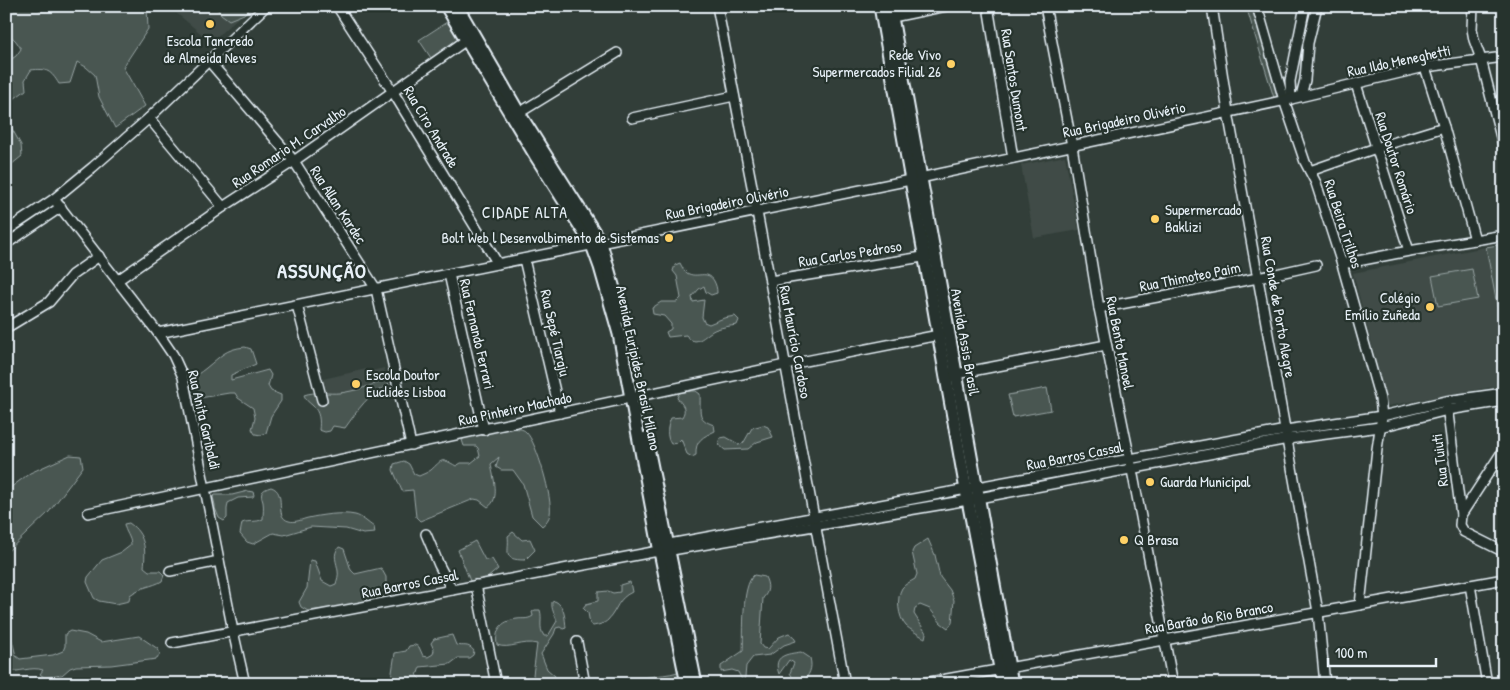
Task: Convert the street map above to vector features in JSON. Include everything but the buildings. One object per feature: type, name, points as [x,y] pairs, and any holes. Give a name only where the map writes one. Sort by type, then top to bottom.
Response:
[{"type":"main road","name":"Avenida Assis Brasil","points":[[880,6],[888,14],[982,549],[1005,669],[1012,684]]},
{"type":"main road","name":"Avenida Euripides Brasil Milano","points":[[453,9],[538,153],[597,244],[622,333],[662,549],[682,638],[696,684]]},
{"type":"main road","name":"Avenida Euripides Brasil Milano","points":[[491,72],[519,113],[538,153]]},
{"type":"main road","name":"Avenida Euripides Brasil Milano","points":[[682,638],[687,684]]},
{"type":"main road","name":"Avenida Assis Brasil","points":[[1003,684],[1005,669]]},
{"type":"street","points":[[6,231],[54,199],[149,118],[266,6]]},
{"type":"street","name":"Rua Ciro Andrade","points":[[337,6],[393,92],[498,264]]},
{"type":"street","name":"Rua Maurício Cardoso","points":[[717,6],[845,684]]},
{"type":"street","points":[[888,14],[946,6]]},
{"type":"street","name":"Rua Santos Dumont","points":[[988,6],[1013,158]]},
{"type":"street","name":"Rua Bento Manoel","points":[[1045,6],[1072,146],[1099,308],[1173,684]]},
{"type":"street","name":"Rua Conde de Porto Alegre","points":[[1212,6],[1228,112],[1318,612]]},
{"type":"street","name":"Rua Beira Trilhos","points":[[1257,6],[1288,100],[1305,162],[1316,183],[1342,264],[1380,399],[1382,416],[1360,605]]},
{"type":"street","points":[[1288,100],[1305,6]]},
{"type":"street","points":[[1301,96],[1305,80],[1308,43],[1317,6]]},
{"type":"street","points":[[1473,6],[1473,34],[1500,125],[1504,148]]},
{"type":"street","points":[[1303,16],[1314,19]]},
{"type":"street","name":"Rua Romario M. Carvalho","points":[[118,280],[223,207],[294,161],[470,37]]},
{"type":"street","points":[[519,113],[617,54]]},
{"type":"street","name":"Rua Ildo Meneghetti","points":[[1301,96],[1425,67],[1504,56]]},
{"type":"street","name":"Rua Allan Kardec","points":[[209,62],[294,161],[376,289],[411,445]]},
{"type":"street","points":[[1425,67],[1444,127],[1475,240]]},
{"type":"street","name":"Rua Doutor Romário","points":[[1356,84],[1409,251]]},
{"type":"street","points":[[632,118],[734,96]]},
{"type":"street","name":"Rua Brigadeiro Olivério","points":[[158,333],[757,212],[1301,96]]},
{"type":"street","points":[[149,118],[223,207]]},
{"type":"street","points":[[1310,171],[1444,127]]},
{"type":"street","name":"Rua Anita Garibaldi","points":[[54,199],[158,333],[173,355],[183,377],[245,684]]},
{"type":"street","points":[[6,244],[61,207]]},
{"type":"street","points":[[1342,264],[1504,235]]},
{"type":"street","name":"Rua Carlos Pedroso","points":[[770,281],[930,255]]},
{"type":"street","points":[[6,328],[49,302],[72,275],[99,256]]},
{"type":"street","name":"Rua Sepé Tiaraju","points":[[524,259],[560,413]]},
{"type":"street","name":"Rua Thimoteo Paim","points":[[1099,308],[1316,265]]},
{"type":"street","name":"Rua Fernando Ferrari","points":[[449,274],[484,430]]},
{"type":"street","points":[[297,305],[322,400]]},
{"type":"street","name":"Rua Pinheiro Machado","points":[[88,513],[785,365],[943,334]]},
{"type":"street","points":[[951,375],[1106,345]]},
{"type":"street","name":"Rua Barros Cassal","points":[[815,521],[886,514],[1130,459],[1287,435],[1380,427],[1447,406],[1504,393]]},
{"type":"street","name":"Rua Barros Cassal","points":[[172,643],[815,521],[885,504],[972,494],[1132,470],[1382,416],[1447,406],[1504,401]]},
{"type":"street","name":"Rua Tuiuti","points":[[1447,406],[1461,515],[1460,526],[1464,532],[1504,552]]},
{"type":"street","points":[[1461,515],[1500,462],[1504,449]]},
{"type":"street","points":[[885,504],[886,514]]},
{"type":"street","points":[[426,534],[452,590]]},
{"type":"street","points":[[170,571],[219,561]]},
{"type":"street","name":"Rua Barão do Rio Branco","points":[[919,684],[1504,579]]},
{"type":"street","points":[[476,585],[496,684]]},
{"type":"street","points":[[1470,585],[1487,684]]},
{"type":"street","points":[[1318,612],[1325,684]]},
{"type":"street","points":[[577,642],[585,684]]},
{"type":"shaded area","points":[[6,6],[35,6],[40,11],[47,11],[54,6],[147,6],[148,29],[123,67],[145,106],[115,128],[99,97],[95,75],[77,62],[70,83],[59,84],[54,76],[45,70],[31,70],[25,80],[26,90],[7,104],[6,108],[6,63],[16,56],[21,49],[15,40],[6,34]]},
{"type":"shaded area","name":"Escola Tancredo de Almeida Neves","points":[[168,6],[251,6],[211,42]]},
{"type":"shaded area","points":[[215,6],[253,6],[244,14],[229,20]]},
{"type":"shaded area","points":[[1246,6],[1260,6],[1281,78],[1288,77],[1287,95],[1274,98]]},
{"type":"shaded area","points":[[447,22],[459,39],[431,58],[419,40]]},
{"type":"shaded area","points":[[6,118],[21,145],[22,156],[6,169]]},
{"type":"shaded area","points":[[1065,156],[1079,230],[1034,238],[1021,165]]},
{"type":"shaded area","points":[[1504,244],[1504,342],[1486,247]]},
{"type":"shaded area","name":"Colégio Emílio Zuñeda","points":[[1486,247],[1504,342],[1504,385],[1387,406],[1353,273]]},
{"type":"shaded area","points":[[680,263],[684,270],[691,275],[711,277],[717,288],[717,293],[711,295],[706,292],[704,286],[692,297],[693,302],[704,300],[702,317],[704,322],[709,324],[735,316],[739,320],[737,325],[717,329],[702,339],[694,341],[686,335],[668,337],[666,332],[671,329],[671,324],[664,316],[653,314],[652,308],[661,302],[677,302],[681,298],[677,276],[673,271],[675,265]]},
{"type":"shaded area","points":[[1472,269],[1478,299],[1438,306],[1432,276]]},
{"type":"shaded area","points":[[245,347],[251,349],[256,364],[231,375],[231,380],[268,370],[271,375],[268,386],[271,391],[281,395],[281,401],[271,416],[266,433],[261,435],[255,434],[252,429],[255,418],[253,408],[238,398],[235,393],[200,398],[191,393],[189,381],[191,379],[224,354],[233,349]]},
{"type":"shaded area","name":"Escola Doutor Euclides Lisboa","points":[[384,368],[389,389],[329,403],[323,379],[366,369],[367,372]]},
{"type":"shaded area","points":[[387,380],[389,385],[369,398],[359,408],[345,428],[333,426],[330,431],[319,430],[318,414],[304,395],[346,392]]},
{"type":"shaded area","points":[[1047,388],[1051,410],[1013,417],[1008,395]]},
{"type":"shaded area","points":[[696,391],[700,394],[702,417],[708,423],[714,425],[715,431],[698,442],[696,455],[692,457],[687,454],[681,439],[677,443],[671,444],[668,438],[671,418],[682,417],[684,412],[684,407],[677,398],[679,393]]},
{"type":"shaded area","points":[[763,425],[768,427],[773,437],[757,442],[748,449],[725,450],[718,444],[720,438],[726,437],[740,445],[744,442],[752,428]]},
{"type":"shaded area","points":[[511,428],[521,429],[526,432],[535,447],[539,459],[547,485],[550,507],[549,518],[542,526],[532,516],[523,484],[513,470],[501,470],[496,467],[499,457],[491,464],[495,493],[492,503],[488,507],[479,500],[474,499],[420,521],[416,517],[413,490],[402,491],[393,470],[394,464],[404,461],[409,464],[414,474],[419,476],[430,471],[442,461],[447,461],[456,466],[461,463],[471,463],[480,456],[478,448],[476,446],[464,446],[462,440],[468,436]]},
{"type":"shaded area","points":[[70,455],[81,456],[83,467],[49,512],[6,555],[6,491],[30,473]]},
{"type":"shaded area","points":[[271,487],[279,494],[284,519],[296,521],[325,515],[350,514],[357,516],[374,527],[375,533],[363,534],[346,529],[311,527],[284,535],[273,533],[253,544],[247,542],[240,534],[242,523],[263,519],[262,494],[265,489]]},
{"type":"shaded area","points":[[248,491],[253,492],[253,497],[238,498],[228,503],[227,518],[224,521],[219,518],[213,497],[215,495],[232,495]]},
{"type":"shaded area","points":[[129,523],[138,532],[143,542],[145,554],[144,567],[149,571],[160,571],[164,575],[162,581],[134,592],[130,595],[129,601],[116,604],[99,601],[94,598],[87,582],[88,577],[102,560],[122,552],[131,545],[124,524]]},
{"type":"shaded area","points":[[513,532],[522,540],[530,539],[535,550],[525,560],[517,560],[508,554],[508,536]]},
{"type":"shaded area","points":[[928,539],[935,555],[940,577],[950,590],[954,600],[952,623],[948,628],[941,623],[930,609],[920,605],[915,608],[914,614],[926,633],[925,638],[903,622],[900,613],[899,597],[902,588],[915,579],[917,574],[912,552],[914,548]]},
{"type":"shaded area","points":[[475,541],[485,560],[492,559],[498,569],[486,579],[470,581],[458,550]]},
{"type":"shaded area","points":[[339,547],[344,549],[351,570],[355,574],[381,568],[386,577],[386,589],[366,601],[350,606],[308,611],[301,607],[299,602],[307,588],[310,560],[315,561],[322,581],[331,586],[336,584],[338,573],[335,556]]},
{"type":"shaded area","points":[[754,575],[765,577],[768,586],[763,598],[760,644],[763,648],[768,649],[779,637],[789,633],[796,641],[784,645],[770,655],[753,657],[746,666],[743,682],[738,672],[732,670],[721,672],[721,666],[743,651],[745,599],[750,581]]},
{"type":"shaded area","points":[[630,582],[632,592],[620,601],[608,620],[593,626],[590,624],[588,613],[583,608],[586,604],[598,601],[598,592],[620,592],[620,585]]},
{"type":"shaded area","points":[[555,601],[563,609],[566,628],[556,628],[541,654],[547,669],[555,676],[554,682],[551,684],[538,684],[533,675],[537,644],[497,645],[497,635],[500,628],[506,622],[529,618],[533,616],[532,612],[540,610],[542,633],[544,636],[548,636],[557,621],[552,607],[552,602]]},
{"type":"shaded area","points":[[70,631],[86,634],[101,642],[139,636],[158,649],[160,654],[157,659],[111,665],[76,666],[70,668],[62,675],[45,678],[40,674],[43,670],[38,669],[6,671],[6,635],[12,640],[16,656],[20,659],[53,655],[63,651],[65,634]]},
{"type":"shaded area","points":[[452,635],[456,645],[470,647],[474,651],[473,655],[469,658],[458,658],[450,664],[420,667],[417,676],[421,680],[421,684],[394,684],[391,679],[395,653],[406,651],[409,646],[415,645],[419,647],[423,656],[428,657],[433,654],[434,650],[431,643],[434,639]]},
{"type":"shaded area","points":[[801,652],[810,658],[811,669],[802,683],[796,683],[790,673],[794,663],[789,660],[779,674],[777,668],[779,659],[782,657]]},
{"type":"shaded area","points":[[678,672],[682,675],[681,679],[672,684],[626,684],[634,678]]},
{"type":"place","name":"Escola Tancredo de Almeida Neves","points":[[210,24]]},
{"type":"place","name":"Rede Vivo Supermercados Filial 26","points":[[951,64]]},
{"type":"place","name":"Supermercado Baklizi","points":[[1155,219]]},
{"type":"place","name":"Bolt Web l Desenvolbimento de Sistemas","points":[[669,238]]},
{"type":"place","name":"Colégio Emílio Zuñeda","points":[[1430,307]]},
{"type":"place","name":"Escola Doutor Euclides Lisboa","points":[[356,384]]},
{"type":"place","name":"Guarda Municipal","points":[[1150,482]]},
{"type":"place","name":"Q Brasa","points":[[1124,540]]},
{"type":"district","name":"CIDADE ALTA","points":[[525,212]]},
{"type":"district","name":"ASSUNÇÃO","points":[[322,271]]}]
